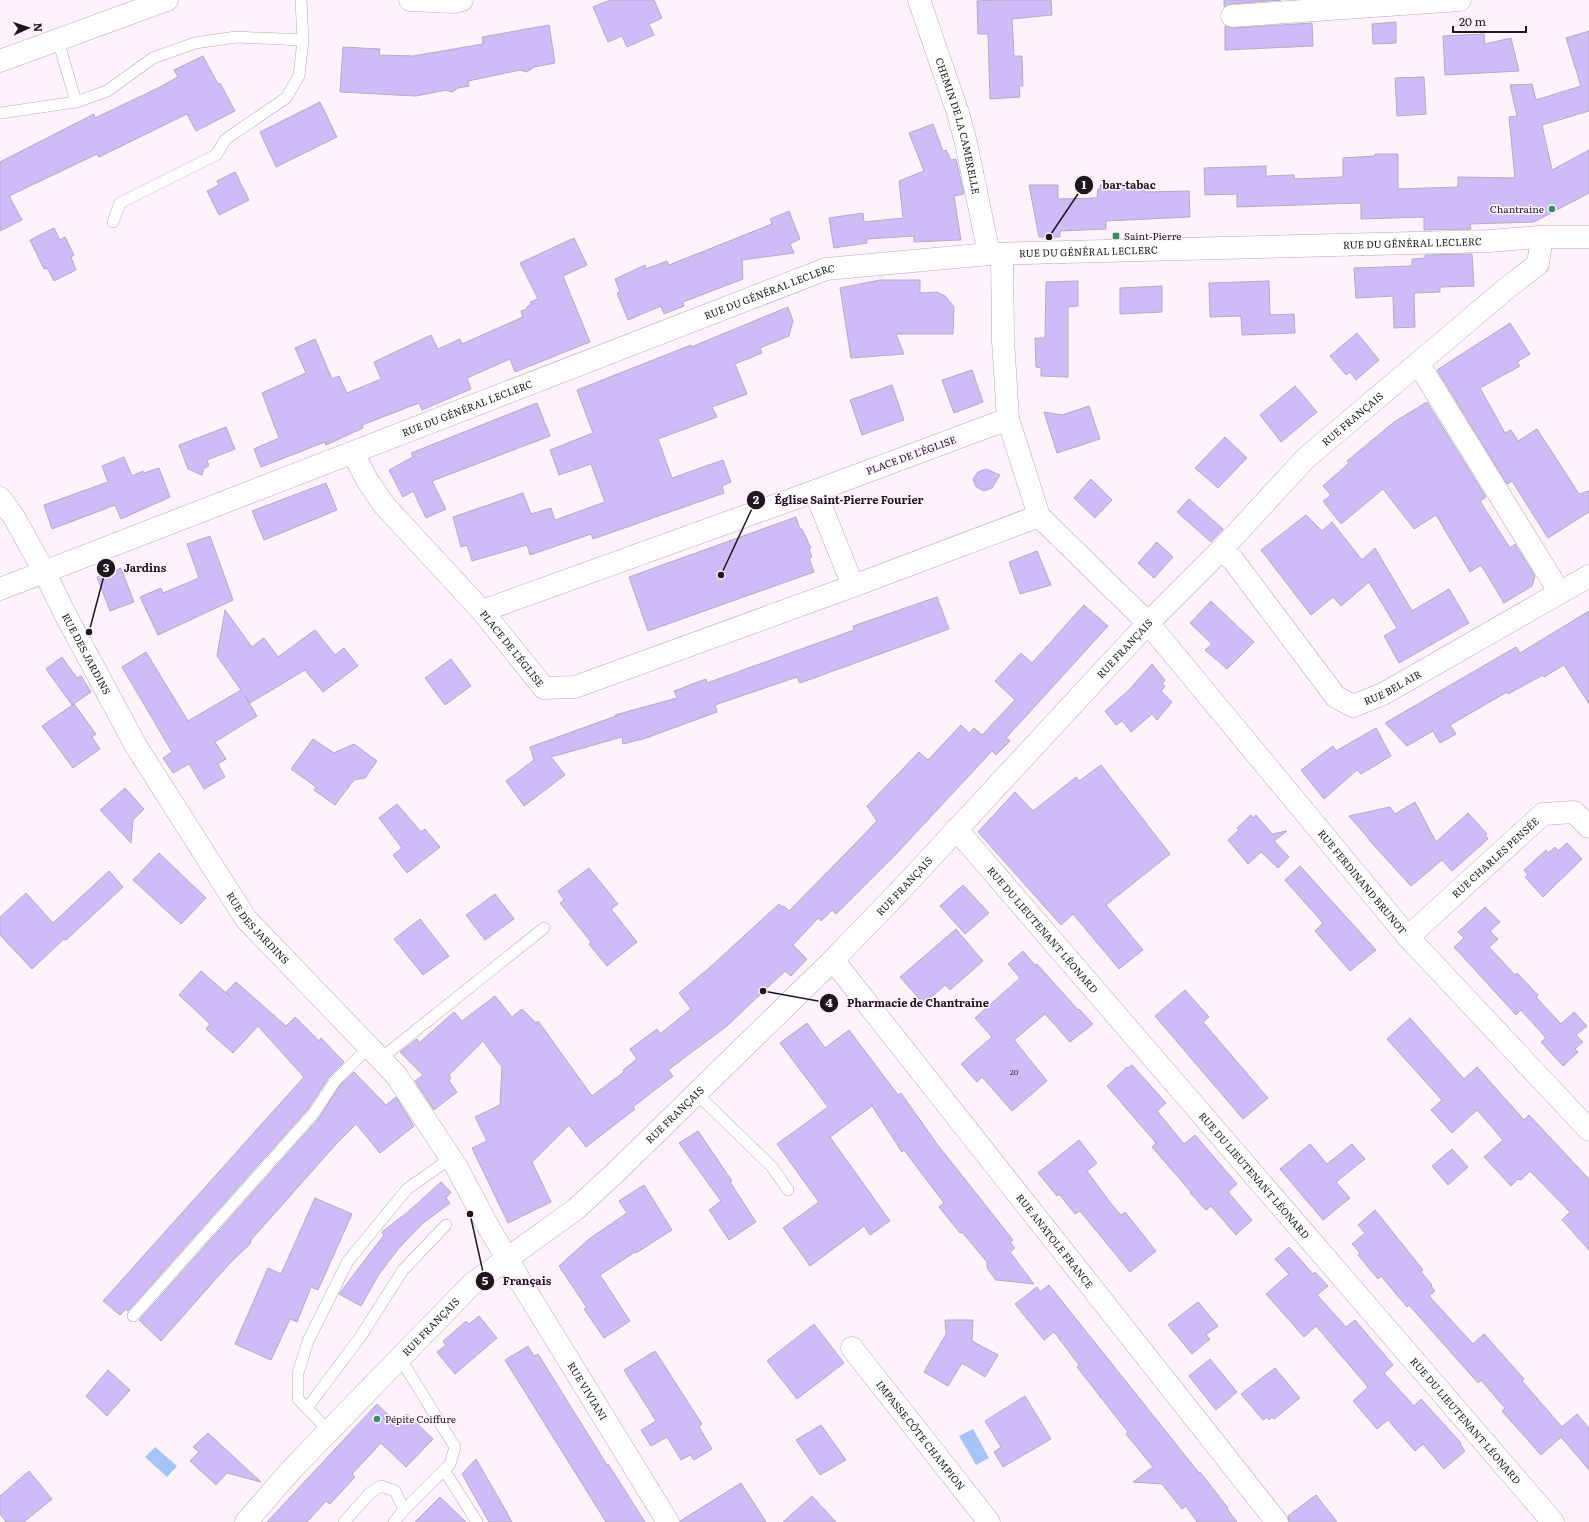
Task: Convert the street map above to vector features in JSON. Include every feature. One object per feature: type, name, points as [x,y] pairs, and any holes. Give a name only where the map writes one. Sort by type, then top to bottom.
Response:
[{"type":"street","points":[[0,61],[166,0]]},
{"type":"street","points":[[410,0],[455,2],[462,0]]},
{"type":"street","name":"CHEMIN DE LA CAMERELLE","points":[[920,0],[962,128],[996,254]]},
{"type":"street","points":[[1232,16],[1460,0]]},
{"type":"street","name":"RUE DU GÉNÉRAL LECLERC","points":[[0,589],[826,269],[996,254],[1489,241],[1539,237],[1589,236]]},
{"type":"street","name":"RUE FRANÇAIS","points":[[246,1522],[291,1470],[472,1284],[576,1210],[833,960],[898,894],[956,829],[1148,623],[1221,550],[1306,458],[1538,264],[1540,250],[1539,237]]},
{"type":"street","points":[[996,254],[1008,419],[1039,516],[1148,623]]},
{"type":"street","points":[[1418,363],[1560,593]]},
{"type":"street","name":"PLACE DE L'ÉGLISE","points":[[1008,419],[482,611],[544,688],[575,687],[1039,516]]},
{"type":"street","points":[[353,452],[367,480],[384,505],[482,611]]},
{"type":"street","points":[[815,490],[852,586]]},
{"type":"street","name":"RUE DES JARDINS","points":[[0,498],[14,517],[44,571],[64,612],[136,746],[246,919],[396,1075],[452,1158],[489,1228],[508,1259]]},
{"type":"street","name":"RUE BEL AIR","points":[[1221,550],[1233,560],[1336,697],[1353,706],[1383,694],[1589,576]]},
{"type":"street","name":"RUE FERDINAND BRUNOT","points":[[1148,623],[1408,937],[1589,1130]]},
{"type":"street","name":"RUE CHARLES PENSÉE","points":[[1408,937],[1543,814],[1574,812],[1589,827]]},
{"type":"street","name":"RUE DU LIEUTENANT LÉONARD","points":[[956,829],[1553,1522]]},
{"type":"street","name":"RUE ANATOLE FRANCE","points":[[833,960],[1277,1522]]},
{"type":"street","name":"RUE VIVIANI","points":[[508,1259],[668,1522]]},
{"type":"street","name":"IMPASSE CÔTE CHAMPION","points":[[852,1348],[989,1522]]},
{"type":"lane","points":[[112,222],[120,203],[216,155],[226,139],[286,98],[298,76],[303,40],[301,0]]},
{"type":"lane","points":[[0,113],[76,102],[106,91],[153,58],[195,43],[236,37],[303,40]]},
{"type":"lane","points":[[58,40],[76,102]]},
{"type":"lane","points":[[133,1316],[314,1113],[335,1082],[544,928]]},
{"type":"lane","points":[[696,1093],[772,1167],[788,1190]]},
{"type":"lane","points":[[329,1432],[298,1399],[298,1373],[308,1341],[348,1261],[407,1189],[452,1158]]},
{"type":"lane","points":[[307,1408],[361,1336],[403,1270],[446,1225]]},
{"type":"lane","points":[[395,1522],[404,1510],[450,1464],[455,1447],[400,1358]]},
{"type":"lane","points":[[444,1470],[477,1522]]},
{"type":"lane","points":[[344,1522],[370,1493],[381,1486],[395,1491],[404,1510]]},
{"type":"water","points":[[973,1429],[989,1458],[976,1465],[959,1436]]},
{"type":"water","points":[[155,1447],[177,1466],[167,1477],[145,1457]]},
{"type":"building","points":[[610,0],[654,0],[662,18],[649,24],[654,35],[627,47],[622,36],[608,42],[593,7]]},
{"type":"building","points":[[1051,0],[1052,15],[1012,19],[1014,56],[1022,56],[1023,86],[1019,86],[1020,97],[990,99],[988,34],[978,34],[977,1]]},
{"type":"building","points":[[1224,0],[1281,0],[1231,4],[1224,7]]},
{"type":"building","points":[[1396,22],[1396,43],[1373,44],[1372,24]]},
{"type":"building","points":[[1312,23],[1313,46],[1225,50],[1225,26],[1233,28]]},
{"type":"building","points":[[549,25],[555,63],[534,67],[527,72],[520,70],[468,81],[469,86],[458,88],[452,92],[446,90],[416,96],[340,92],[343,47],[380,49],[379,55],[413,56],[483,44],[482,37]]},
{"type":"building","points":[[1589,31],[1589,111],[1542,125],[1552,170],[1589,150],[1589,193],[1534,222],[1470,224],[1471,229],[1424,230],[1424,217],[1361,219],[1361,203],[1237,207],[1237,194],[1205,195],[1204,168],[1266,166],[1266,176],[1294,175],[1294,179],[1343,177],[1343,158],[1375,156],[1375,154],[1398,154],[1398,189],[1458,187],[1458,177],[1515,178],[1509,117],[1517,116],[1510,85],[1532,84],[1536,100],[1581,86],[1566,38]]},
{"type":"building","points":[[1484,34],[1485,44],[1511,38],[1519,71],[1445,75],[1443,36]]},
{"type":"building","points":[[203,56],[235,111],[196,131],[187,114],[99,157],[97,154],[9,196],[22,220],[0,231],[0,162],[94,114],[95,118],[158,88],[178,77],[174,70]]},
{"type":"building","points":[[1424,77],[1426,114],[1397,116],[1395,78]]},
{"type":"building","points":[[320,102],[337,137],[276,167],[260,132]]},
{"type":"building","points":[[933,124],[943,151],[946,150],[951,160],[956,159],[964,194],[954,196],[961,240],[914,242],[914,236],[867,239],[867,243],[834,248],[829,218],[863,213],[864,222],[903,218],[899,181],[924,171],[909,133]]},
{"type":"building","points":[[235,172],[249,200],[219,215],[207,191],[219,185],[217,181]]},
{"type":"building","points":[[1144,183],[1145,192],[1189,191],[1190,217],[1106,221],[1106,229],[1060,231],[1060,237],[1039,237],[1029,185],[1058,185],[1058,199],[1097,198],[1100,185]]},
{"type":"building","points":[[789,211],[800,239],[790,244],[794,253],[742,260],[743,279],[683,302],[684,306],[664,314],[661,306],[628,320],[617,293],[620,292],[615,279],[645,265],[646,269],[667,261],[669,265],[772,224],[770,219]]},
{"type":"building","points":[[54,228],[60,240],[65,237],[74,255],[71,257],[76,270],[54,281],[47,268],[44,269],[30,240]]},
{"type":"building","points":[[574,238],[587,265],[563,276],[590,342],[515,372],[510,359],[467,378],[471,389],[422,410],[419,403],[362,425],[363,428],[326,445],[325,442],[261,467],[254,449],[279,438],[262,393],[306,373],[295,348],[315,339],[332,379],[339,376],[347,393],[381,379],[374,362],[431,335],[438,349],[460,339],[462,344],[523,317],[521,311],[527,309],[527,307],[531,304],[530,302],[538,299],[520,263]]},
{"type":"building","points":[[1472,254],[1474,286],[1440,287],[1440,292],[1414,293],[1415,327],[1394,328],[1393,296],[1356,298],[1354,268],[1412,266],[1412,259],[1425,258],[1425,255]]},
{"type":"building","points":[[880,280],[920,280],[920,293],[937,292],[945,296],[954,307],[953,334],[896,334],[904,354],[851,358],[840,288]]},
{"type":"building","points":[[1078,281],[1078,306],[1068,307],[1068,377],[1041,376],[1041,368],[1036,367],[1035,338],[1045,338],[1046,282]]},
{"type":"building","points":[[1269,281],[1270,315],[1294,314],[1295,333],[1242,335],[1241,316],[1210,317],[1209,283]]},
{"type":"building","points":[[1162,286],[1162,312],[1120,314],[1120,288]]},
{"type":"building","points":[[788,307],[793,321],[789,336],[760,348],[762,353],[735,364],[747,394],[712,407],[717,417],[658,439],[672,478],[723,460],[731,482],[722,486],[724,493],[593,539],[591,534],[530,555],[527,545],[472,561],[467,545],[461,547],[453,517],[523,493],[531,514],[551,508],[555,520],[605,502],[591,464],[559,475],[550,450],[593,433],[577,390],[691,345],[691,347]]},
{"type":"building","points":[[1510,323],[1530,354],[1517,362],[1520,366],[1480,388],[1505,433],[1511,430],[1518,441],[1537,429],[1579,494],[1589,491],[1589,512],[1548,538],[1512,481],[1507,484],[1437,370]]},
{"type":"building","points":[[1357,333],[1379,360],[1356,380],[1350,372],[1346,375],[1330,356]]},
{"type":"building","points":[[972,370],[983,402],[954,413],[942,380]]},
{"type":"building","points":[[892,385],[904,420],[862,435],[850,400]]},
{"type":"building","points":[[1295,386],[1317,412],[1281,442],[1260,415]]},
{"type":"building","points":[[1427,402],[1486,497],[1480,501],[1510,548],[1515,544],[1535,576],[1532,586],[1504,603],[1481,565],[1470,572],[1436,515],[1414,529],[1383,489],[1341,524],[1323,501],[1331,495],[1323,486],[1349,463],[1347,461],[1394,422]]},
{"type":"building","points":[[537,403],[550,436],[432,481],[446,509],[426,518],[413,491],[403,497],[389,470],[413,457],[411,453]]},
{"type":"building","points":[[1089,406],[1100,439],[1057,453],[1044,412],[1062,415]]},
{"type":"building","points":[[226,427],[235,449],[207,460],[209,466],[204,468],[202,475],[188,469],[179,445]]},
{"type":"building","points":[[1225,437],[1247,458],[1218,488],[1195,468]]},
{"type":"building","points":[[124,457],[132,476],[143,471],[144,473],[159,468],[170,497],[121,519],[115,505],[52,529],[44,505],[108,482],[102,466]]},
{"type":"building","points":[[986,469],[1000,475],[992,488],[984,491],[976,487],[973,479],[978,472]]},
{"type":"building","points":[[1091,479],[1112,500],[1095,518],[1074,498]]},
{"type":"building","points":[[326,483],[337,510],[264,540],[252,511]]},
{"type":"building","points":[[1189,499],[1223,529],[1211,542],[1177,512]]},
{"type":"building","points":[[1306,515],[1322,531],[1332,522],[1362,560],[1375,548],[1412,611],[1449,589],[1469,623],[1399,663],[1384,636],[1397,628],[1369,582],[1341,606],[1333,597],[1311,615],[1261,550]]},
{"type":"building","points":[[796,517],[800,529],[802,529],[811,548],[809,549],[812,557],[809,558],[814,572],[648,631],[629,577]]},
{"type":"building","points":[[210,536],[233,600],[158,635],[140,597],[161,588],[163,593],[199,578],[187,544]]},
{"type":"building","points":[[1157,542],[1173,557],[1154,578],[1138,563]]},
{"type":"building","points":[[1037,551],[1051,585],[1020,594],[1009,562]]},
{"type":"building","points":[[121,568],[134,602],[110,611],[97,577]]},
{"type":"building","points":[[937,597],[949,629],[800,683],[797,677],[715,705],[717,712],[646,738],[623,744],[622,737],[551,757],[565,775],[524,806],[506,781],[534,760],[530,747],[616,716],[615,715],[677,698],[674,691],[706,679],[707,683],[854,630],[853,626]]},
{"type":"building","points":[[1211,601],[1254,642],[1227,669],[1205,650],[1212,644],[1190,623]]},
{"type":"building","points":[[1084,605],[1108,626],[1006,738],[1010,741],[996,755],[992,751],[897,853],[836,914],[832,910],[821,921],[818,918],[793,945],[807,959],[791,976],[785,971],[727,1026],[668,1070],[673,1076],[633,1107],[635,1109],[586,1147],[569,1125],[532,1162],[551,1202],[508,1223],[472,1148],[487,1141],[475,1117],[500,1105],[502,1067],[483,1041],[449,1075],[451,1078],[449,1081],[457,1092],[434,1110],[415,1081],[423,1075],[400,1052],[417,1039],[419,1043],[454,1012],[462,1021],[495,996],[512,1017],[522,1009],[536,1023],[538,1021],[592,1096],[624,1072],[623,1070],[637,1059],[630,1049],[657,1029],[660,1034],[691,1009],[679,993],[708,969],[779,904],[783,907],[784,906],[789,911],[877,821],[867,806],[919,752],[928,760],[961,725],[969,733],[974,728],[982,735],[1015,700],[995,681],[1021,653],[1032,663]]},
{"type":"building","points":[[225,610],[252,647],[264,638],[278,657],[315,630],[335,655],[344,648],[358,666],[323,692],[305,670],[250,703],[245,696],[257,716],[215,742],[226,759],[218,764],[225,777],[204,789],[189,764],[173,773],[163,758],[172,752],[122,667],[146,652],[188,721],[241,690],[217,656]]},
{"type":"building","points":[[1589,611],[1589,704],[1564,665],[1544,677],[1543,675],[1508,694],[1507,692],[1450,725],[1456,734],[1440,743],[1433,731],[1407,746],[1385,723],[1516,647],[1520,653]]},
{"type":"building","points":[[62,657],[77,678],[81,676],[91,692],[72,705],[46,669]]},
{"type":"building","points":[[451,659],[471,686],[445,705],[425,678]]},
{"type":"building","points":[[1152,664],[1165,680],[1162,684],[1165,686],[1161,691],[1172,702],[1157,720],[1152,714],[1131,732],[1122,721],[1116,725],[1105,711],[1128,691]]},
{"type":"building","points":[[74,704],[96,734],[92,737],[100,749],[73,768],[42,726]]},
{"type":"building","points":[[1376,728],[1391,756],[1361,774],[1357,770],[1324,799],[1301,770],[1333,746],[1336,751]]},
{"type":"building","points":[[313,739],[334,753],[354,744],[377,761],[365,778],[354,780],[335,805],[314,790],[316,787],[291,769]]},
{"type":"building","points":[[1101,765],[1170,854],[1106,905],[1143,950],[1119,969],[1073,914],[1061,925],[978,832],[1015,792],[1033,811],[1076,777],[1079,781]]},
{"type":"building","points":[[125,788],[144,809],[133,820],[131,843],[100,810]]},
{"type":"building","points":[[1415,802],[1436,842],[1468,813],[1487,834],[1485,835],[1488,839],[1452,871],[1442,860],[1411,886],[1349,816],[1390,807],[1395,814]]},
{"type":"building","points":[[397,804],[421,832],[425,829],[440,847],[407,873],[393,855],[402,848],[379,818]]},
{"type":"building","points":[[1251,815],[1253,818],[1256,815],[1272,834],[1287,831],[1274,841],[1289,857],[1278,868],[1261,852],[1248,864],[1228,840],[1239,830],[1237,828]]},
{"type":"building","points":[[1567,843],[1582,859],[1543,897],[1525,877],[1528,875],[1524,870],[1546,850],[1548,853],[1555,847],[1558,851]]},
{"type":"building","points":[[159,853],[206,898],[181,924],[133,880]]},
{"type":"building","points":[[1300,866],[1376,950],[1350,971],[1315,931],[1323,923],[1285,880]]},
{"type":"building","points":[[589,868],[618,904],[611,909],[637,942],[607,966],[589,944],[591,942],[560,903],[564,900],[558,891]]},
{"type":"building","points":[[109,871],[123,887],[66,940],[64,939],[32,969],[0,935],[0,917],[26,893],[53,923]]},
{"type":"building","points":[[963,885],[989,913],[965,934],[940,906]]},
{"type":"building","points":[[495,894],[514,919],[485,940],[466,915]]},
{"type":"building","points":[[1485,907],[1500,922],[1490,931],[1498,939],[1489,947],[1515,975],[1517,973],[1538,995],[1536,997],[1561,1024],[1574,1012],[1587,1026],[1576,1035],[1583,1042],[1575,1049],[1578,1052],[1563,1066],[1541,1042],[1546,1038],[1521,1010],[1516,1015],[1454,947],[1464,938],[1458,932]]},
{"type":"building","points":[[420,919],[449,956],[423,975],[394,939]]},
{"type":"building","points":[[956,929],[983,961],[950,990],[945,985],[924,1004],[900,977]]},
{"type":"building","points":[[1023,951],[1093,1024],[1070,1042],[1045,1014],[1014,1040],[1047,1081],[1012,1111],[982,1077],[977,1082],[961,1064],[992,1037],[975,1018],[1020,978],[1008,964]]},
{"type":"building","points":[[201,971],[233,999],[226,992],[236,982],[286,1026],[295,1017],[319,1041],[321,1038],[344,1062],[329,1077],[308,1109],[128,1311],[126,1309],[120,1315],[103,1301],[304,1077],[258,1026],[233,1053],[206,1029],[210,1024],[179,995]]},
{"type":"building","points":[[1185,990],[1209,1017],[1203,1022],[1268,1098],[1243,1119],[1155,1016]]},
{"type":"building","points":[[1410,1018],[1464,1079],[1477,1067],[1524,1120],[1529,1115],[1589,1179],[1589,1250],[1562,1220],[1570,1212],[1530,1171],[1521,1180],[1518,1179],[1511,1186],[1484,1157],[1503,1140],[1477,1110],[1452,1133],[1431,1110],[1442,1100],[1387,1039]]},
{"type":"building","points":[[807,1023],[825,1048],[849,1030],[898,1095],[901,1093],[937,1144],[1013,1240],[1010,1242],[1015,1248],[1010,1252],[1034,1284],[996,1280],[987,1268],[987,1262],[962,1232],[960,1233],[939,1207],[944,1203],[904,1150],[902,1152],[872,1106],[830,1137],[890,1221],[870,1235],[864,1226],[810,1266],[783,1228],[819,1202],[777,1144],[828,1107],[780,1043]]},
{"type":"building","points":[[1132,1065],[1166,1103],[1157,1111],[1184,1144],[1195,1135],[1237,1184],[1228,1192],[1252,1220],[1236,1235],[1211,1206],[1206,1210],[1190,1193],[1191,1192],[1152,1147],[1156,1143],[1107,1086],[1127,1067],[1128,1068]]},
{"type":"building","points":[[354,1072],[386,1105],[396,1097],[414,1126],[380,1153],[356,1124],[337,1143],[251,1240],[250,1244],[229,1264],[161,1341],[139,1320],[319,1118],[340,1085]]},
{"type":"building","points":[[698,1131],[732,1181],[730,1182],[756,1222],[729,1240],[709,1210],[721,1201],[679,1143]]},
{"type":"building","points":[[1079,1140],[1097,1163],[1087,1171],[1112,1205],[1121,1215],[1125,1212],[1156,1251],[1130,1272],[1080,1211],[1075,1214],[1059,1194],[1057,1196],[1038,1173]]},
{"type":"building","points":[[1310,1144],[1327,1164],[1352,1144],[1365,1159],[1336,1182],[1350,1198],[1323,1220],[1280,1169]]},
{"type":"building","points":[[1452,1149],[1468,1167],[1448,1185],[1432,1166]]},
{"type":"building","points":[[441,1182],[451,1192],[446,1198],[450,1203],[422,1224],[400,1247],[379,1274],[361,1306],[339,1294],[384,1235],[382,1232],[409,1211]]},
{"type":"building","points":[[644,1185],[672,1230],[600,1275],[630,1321],[604,1338],[584,1309],[587,1308],[559,1266],[589,1239],[627,1213],[619,1201]]},
{"type":"building","points":[[315,1198],[352,1214],[318,1290],[311,1287],[297,1322],[290,1319],[271,1360],[235,1344],[268,1268],[281,1274]]},
{"type":"building","points":[[1375,1210],[1423,1270],[1421,1272],[1435,1291],[1429,1296],[1473,1344],[1484,1334],[1524,1379],[1522,1381],[1562,1427],[1577,1414],[1589,1428],[1589,1470],[1561,1437],[1541,1455],[1502,1411],[1505,1408],[1481,1380],[1478,1383],[1409,1305],[1407,1307],[1381,1276],[1378,1279],[1358,1255],[1360,1253],[1352,1244],[1365,1233],[1358,1225]]},
{"type":"building","points":[[1289,1247],[1313,1274],[1315,1272],[1328,1286],[1317,1295],[1346,1327],[1355,1320],[1393,1365],[1384,1373],[1414,1406],[1421,1399],[1461,1443],[1460,1444],[1465,1451],[1444,1469],[1423,1444],[1415,1451],[1388,1420],[1377,1429],[1353,1401],[1368,1387],[1316,1326],[1304,1337],[1266,1294],[1289,1274],[1275,1259]]},
{"type":"building","points":[[1049,1285],[1199,1473],[1200,1472],[1237,1522],[1197,1522],[1186,1506],[1182,1509],[1162,1484],[1133,1482],[1153,1467],[1126,1434],[1128,1432],[1077,1367],[1079,1365],[1054,1332],[1044,1340],[1015,1304],[1037,1287],[1040,1292]]},
{"type":"building","points":[[1198,1302],[1218,1326],[1206,1335],[1210,1339],[1192,1354],[1168,1325]]},
{"type":"building","points":[[479,1316],[497,1338],[455,1374],[437,1352],[446,1345],[443,1341],[466,1321],[469,1324]]},
{"type":"building","points":[[945,1320],[973,1320],[972,1341],[998,1355],[985,1377],[962,1363],[948,1386],[924,1372],[946,1334]]},
{"type":"building","points":[[814,1324],[844,1363],[797,1399],[767,1361]]},
{"type":"building","points":[[528,1346],[534,1356],[538,1354],[607,1465],[608,1464],[645,1522],[606,1522],[505,1360]]},
{"type":"building","points":[[655,1351],[702,1424],[699,1427],[712,1449],[694,1460],[690,1455],[681,1460],[667,1437],[651,1446],[641,1430],[656,1421],[624,1370]]},
{"type":"building","points":[[1210,1359],[1237,1392],[1216,1410],[1189,1376]]},
{"type":"building","points":[[1275,1368],[1300,1398],[1274,1419],[1272,1417],[1269,1420],[1267,1417],[1263,1420],[1241,1394]]},
{"type":"building","points":[[108,1370],[130,1390],[107,1416],[86,1396]]},
{"type":"building","points":[[1025,1396],[1051,1439],[1003,1467],[994,1452],[1001,1447],[985,1421]]},
{"type":"building","points":[[377,1404],[398,1424],[407,1414],[433,1439],[406,1467],[381,1443],[352,1474],[355,1477],[330,1504],[326,1501],[307,1522],[267,1522]]},
{"type":"building","points":[[821,1425],[846,1460],[820,1475],[796,1440]]},
{"type":"building","points":[[208,1433],[261,1482],[227,1473],[216,1485],[190,1461],[199,1452],[193,1447]]},
{"type":"building","points":[[476,1459],[512,1522],[489,1522],[462,1474]]},
{"type":"building","points":[[29,1471],[52,1499],[24,1522],[6,1522],[0,1514],[0,1496]]},
{"type":"building","points":[[741,1483],[766,1522],[680,1522],[680,1521]]},
{"type":"building","points":[[1316,1495],[1337,1522],[1289,1522],[1288,1516]]},
{"type":"building","points":[[812,1496],[836,1522],[783,1522]]},
{"type":"building","points":[[440,1497],[466,1522],[415,1522]]},
{"type":"place","name":"Chantraine","points":[[1552,209]]},
{"type":"place","name":"Saint-Pierre","points":[[1116,236]]},
{"type":"place","name":"bar-tabac","points":[[1049,237]]},
{"type":"place","name":"Église Saint-Pierre Fourier","points":[[721,575]]},
{"type":"place","name":"Jardins","points":[[89,632]]},
{"type":"place","name":"Pharmacie de Chantraine","points":[[763,991]]},
{"type":"place","name":"Français","points":[[470,1214]]},
{"type":"place","name":"Pépite Coiffure","points":[[377,1419]]}]
